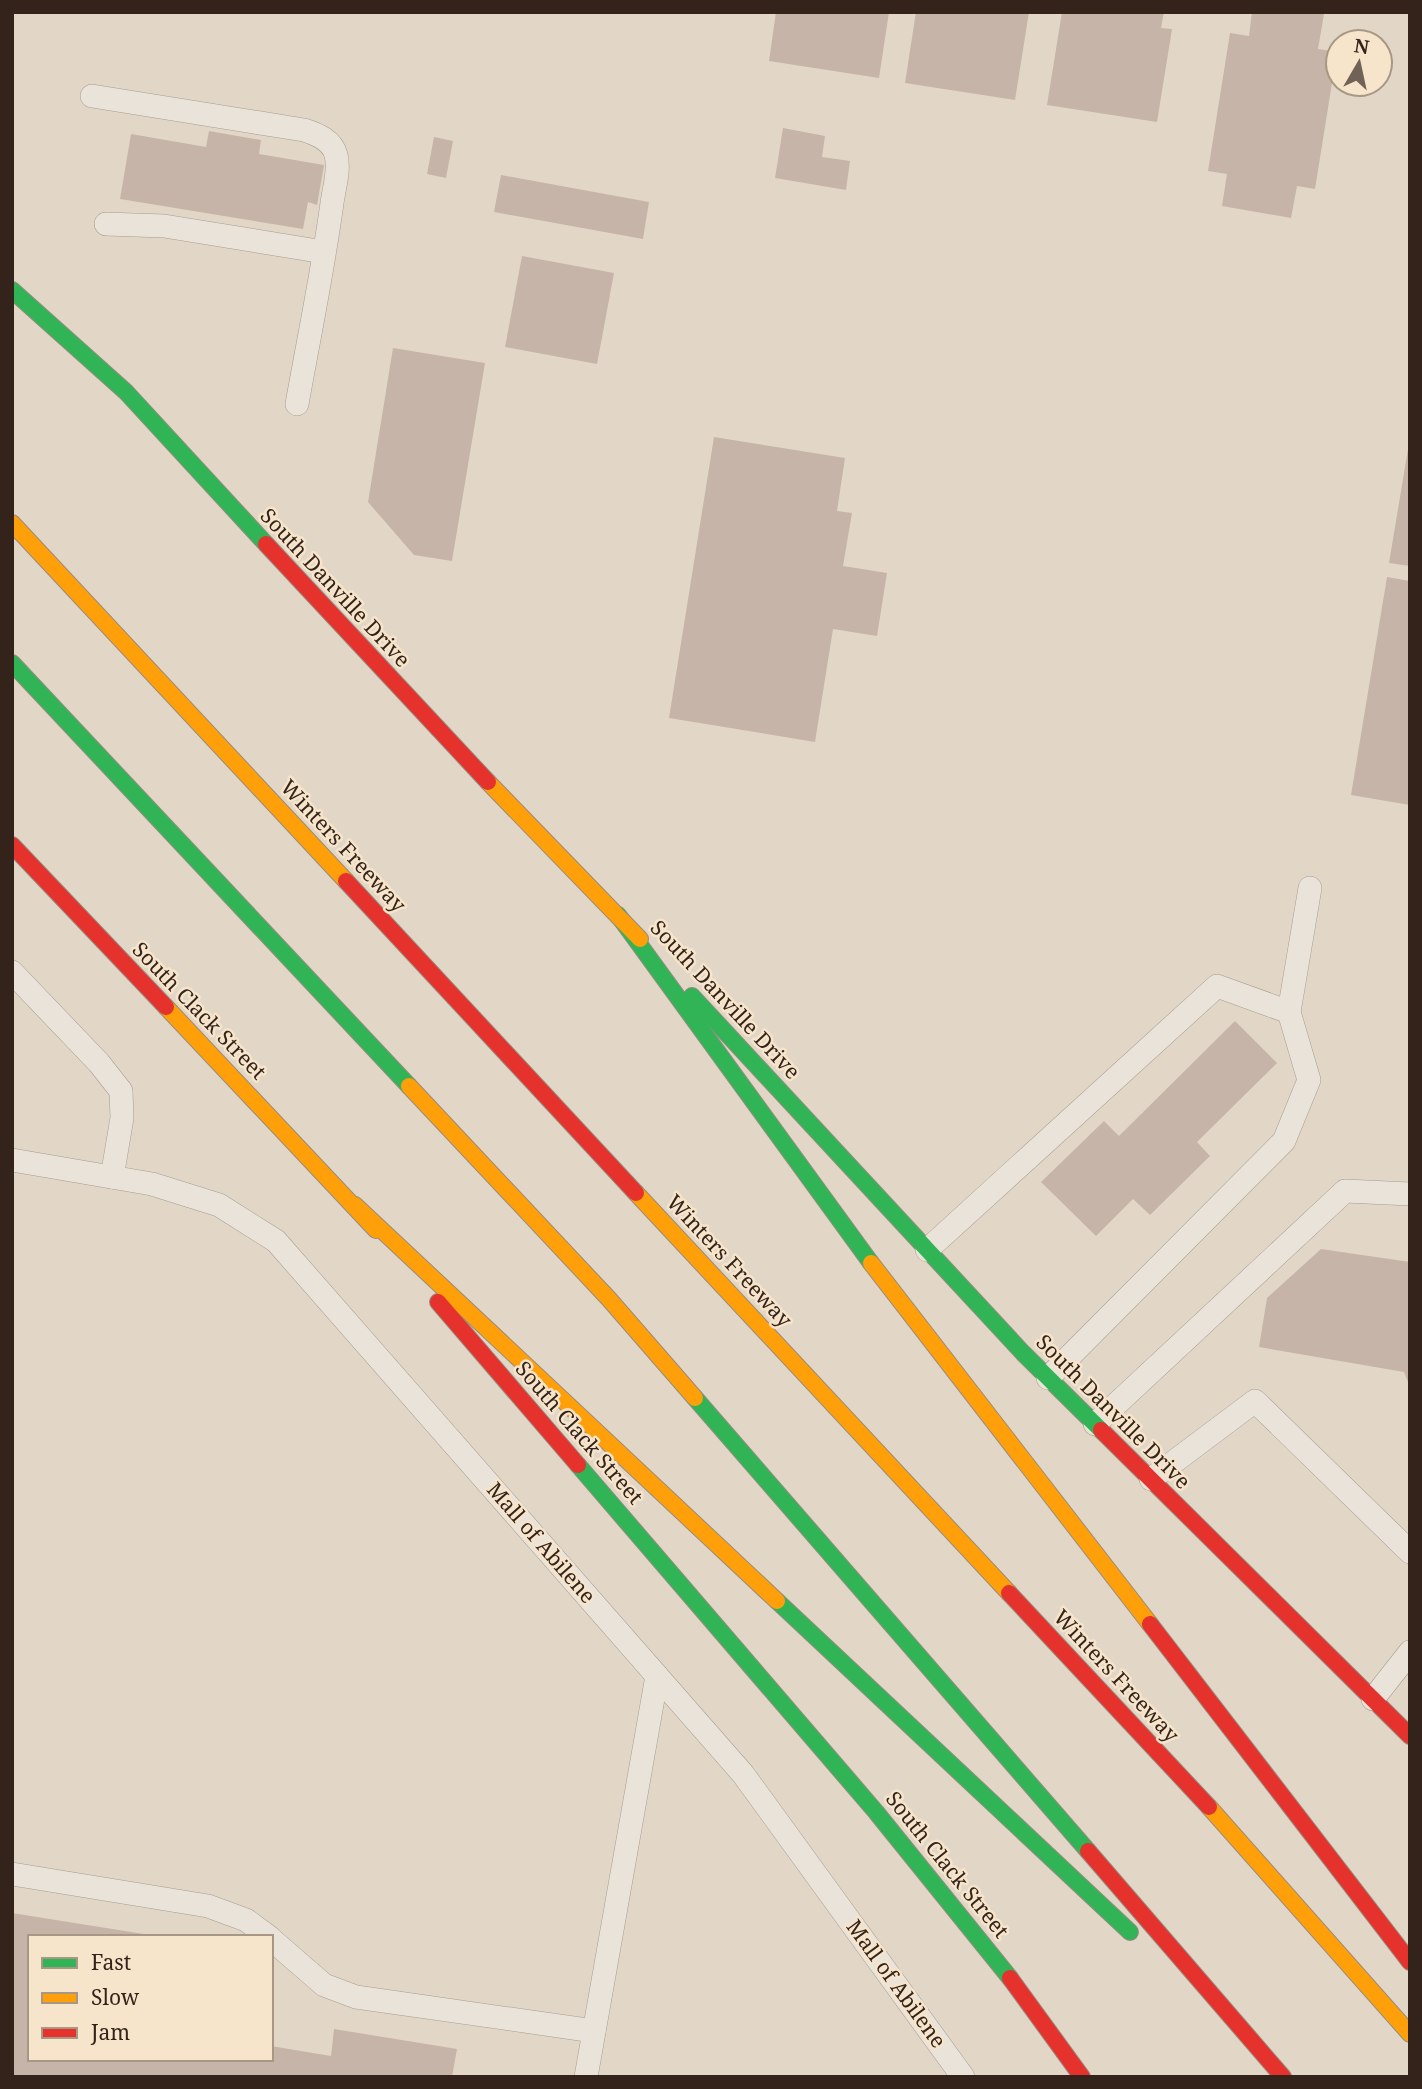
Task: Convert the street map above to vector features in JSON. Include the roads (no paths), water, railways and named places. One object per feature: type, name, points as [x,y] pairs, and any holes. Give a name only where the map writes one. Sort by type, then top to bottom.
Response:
[{"type":"main road","name":"South Danville Drive","points":[[12,290],[126,391],[430,723],[618,915],[1048,1378],[1410,1736]]},
{"type":"main road","name":"Winters Freeway","points":[[12,523],[1248,1849],[1410,2034]]},
{"type":"main road","points":[[12,663],[609,1299],[1283,2076]]},
{"type":"main road","name":"South Clack Street","points":[[12,845],[355,1205],[876,1812],[998,1962],[1082,2077]]},
{"type":"main road","points":[[618,915],[838,1220],[1410,1962]]},
{"type":"main road","points":[[355,1205],[1140,1942]]},
{"type":"main road","points":[[1171,1971],[1283,2076]]},
{"type":"lane","points":[[92,96],[274,125],[318,135],[329,143],[335,152],[337,163],[324,252],[297,404]]},
{"type":"lane","points":[[106,224],[163,226],[324,252]]},
{"type":"lane","points":[[1048,1378],[1284,1141],[1309,1080],[1289,1012],[1310,888]]},
{"type":"lane","points":[[12,972],[99,1063],[121,1091],[122,1118],[111,1178]]},
{"type":"lane","points":[[928,1250],[1217,986],[1289,1012]]},
{"type":"lane","name":"Mall of Abilene","points":[[12,1160],[152,1184],[219,1205],[276,1241],[743,1774],[963,2077]]},
{"type":"lane","points":[[1095,1424],[1345,1191],[1410,1194]]},
{"type":"lane","points":[[1151,1479],[1255,1401],[1410,1552]]},
{"type":"lane","points":[[1373,1699],[1410,1652]]},
{"type":"lane","points":[[586,2077],[657,1676]]},
{"type":"lane","points":[[12,1874],[208,1906],[246,1920],[266,1935]]},
{"type":"lane","points":[[273,1941],[324,1985],[356,1997],[594,2031]]}]
